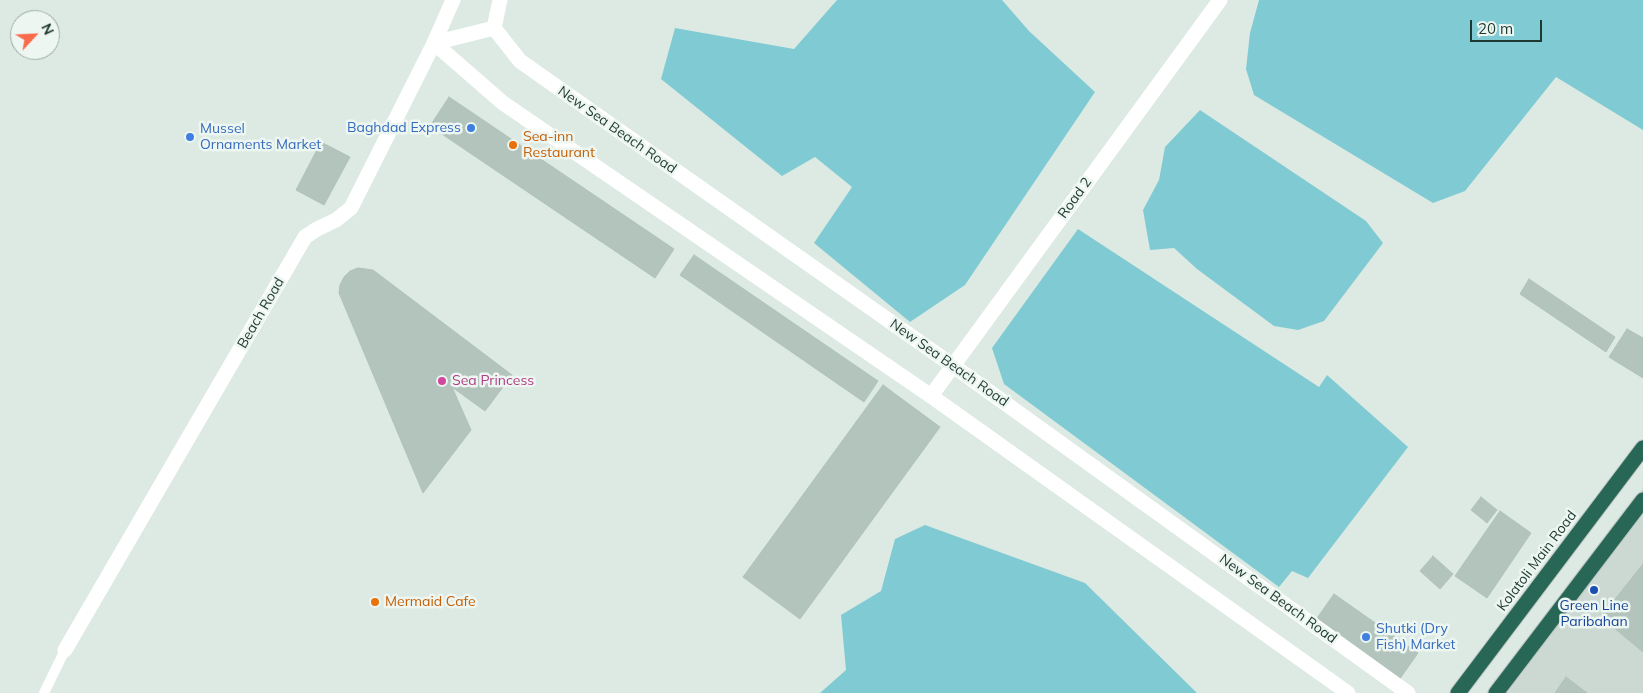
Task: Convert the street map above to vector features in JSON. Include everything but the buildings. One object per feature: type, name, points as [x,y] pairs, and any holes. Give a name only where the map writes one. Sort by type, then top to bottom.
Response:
[{"type":"highway","name":"Kolatoli Main Road","points":[[1458,693],[1643,448]]},
{"type":"highway","points":[[1496,693],[1643,500]]},
{"type":"street","name":"Beach Road","points":[[65,650],[306,237],[317,229],[336,220],[351,208],[434,43],[452,0]]},
{"type":"street","points":[[434,43],[494,28],[500,0]]},
{"type":"street","name":"Road 2","points":[[931,396],[1220,0]]},
{"type":"street","name":"New Sea Beach Road","points":[[494,28],[520,61],[952,365],[1408,693]]},
{"type":"street","points":[[434,43],[503,104],[931,396],[1348,693]]},
{"type":"lane","points":[[44,693],[65,650]]},
{"type":"shaded area","points":[[1643,488],[1643,693],[1486,693]]},
{"type":"water","points":[[837,0],[1002,0],[1029,31],[1095,92],[965,285],[910,322],[814,243],[852,187],[815,157],[782,176],[661,79],[675,28],[794,49]]},
{"type":"water","points":[[1259,0],[1643,0],[1643,130],[1556,77],[1465,191],[1433,203],[1254,95],[1246,69],[1250,33]]},
{"type":"water","points":[[1200,110],[1366,221],[1383,243],[1324,321],[1298,330],[1274,326],[1197,269],[1174,248],[1150,250],[1143,210],[1159,180],[1165,147]]},
{"type":"water","points":[[1078,229],[1319,387],[1327,375],[1408,447],[1308,578],[1292,571],[1279,587],[1004,384],[992,348]]},
{"type":"water","points":[[925,525],[1085,583],[1197,693],[820,693],[846,670],[841,615],[881,591],[895,539]]},
{"type":"place","name":"Baghdad Express","points":[[471,128]]},
{"type":"place","name":"Mussel Ornaments Market","points":[[190,137]]},
{"type":"place","name":"Sea-inn Restaurant","points":[[513,145]]},
{"type":"place","name":"Sea Princess","points":[[442,381]]},
{"type":"place","name":"Green Line Paribahan","points":[[1594,590]]},
{"type":"place","name":"Mermaid Cafe","points":[[375,602]]},
{"type":"place","name":"Shutki (Dry Fish) Market","points":[[1366,637]]}]
